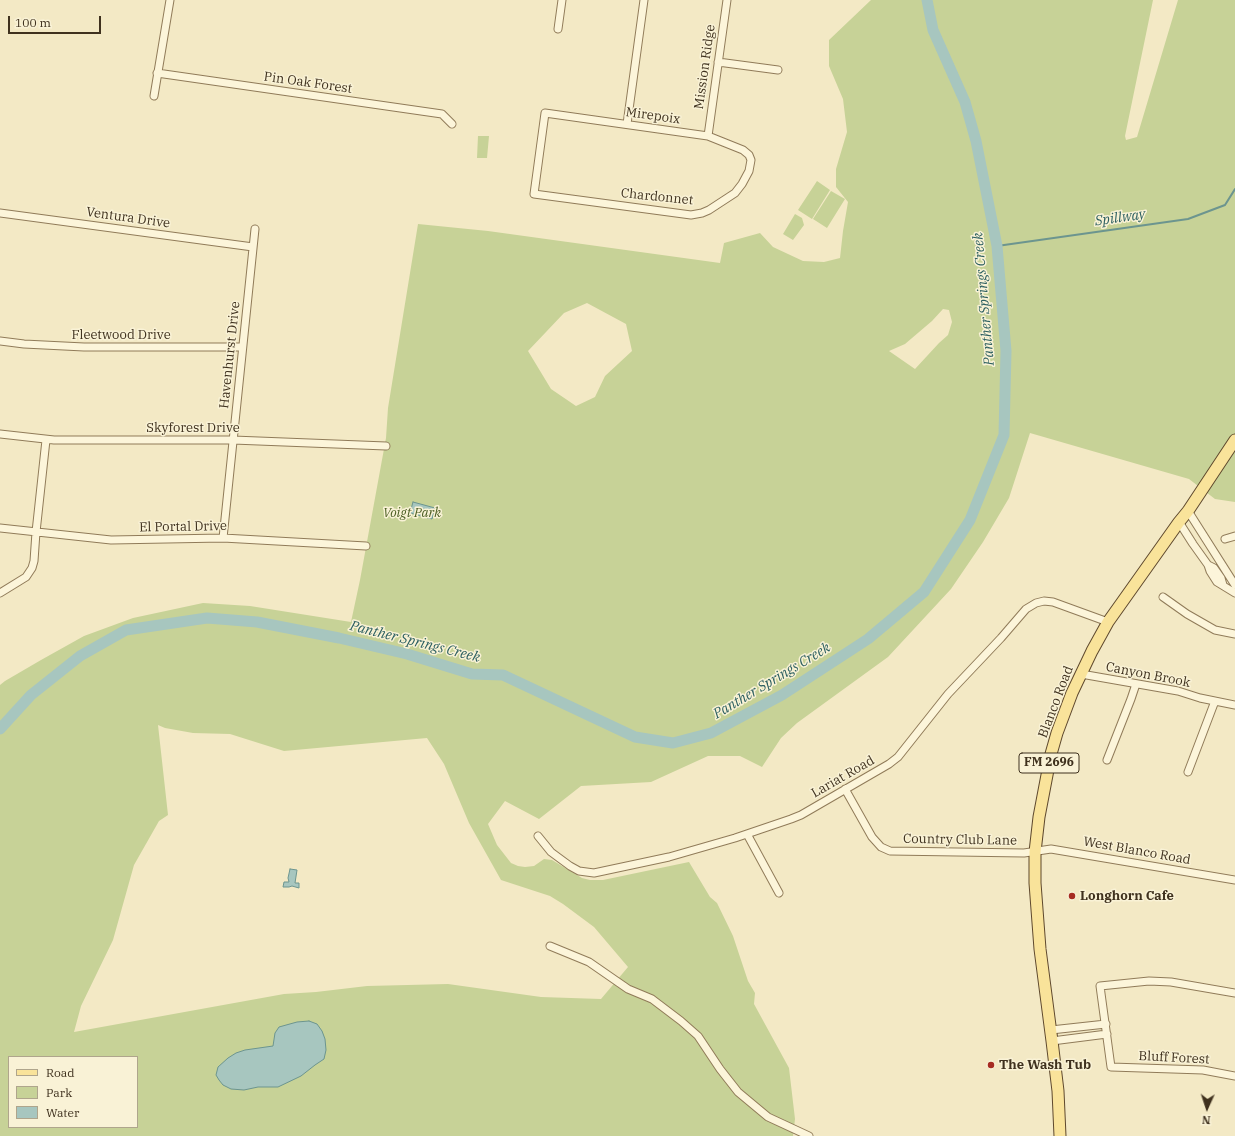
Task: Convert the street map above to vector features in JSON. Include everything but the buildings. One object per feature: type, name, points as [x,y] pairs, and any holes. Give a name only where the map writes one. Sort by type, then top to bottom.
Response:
[{"type":"main road","name":"Blanco Road","points":[[1060,1136],[1058,1091],[1036,905],[1036,852],[1039,817],[1051,754],[1057,733],[1080,674],[1108,622],[1188,511],[1235,440]]},
{"type":"street","points":[[154,96],[170,0]]},
{"type":"street","points":[[558,29],[562,0]]},
{"type":"street","points":[[627,124],[644,0]]},
{"type":"street","name":"Mission Ridge","points":[[708,136],[727,0]]},
{"type":"street","points":[[718,62],[778,70]]},
{"type":"street","name":"Pin Oak Forest","points":[[157,73],[442,114],[452,124]]},
{"type":"street","name":"Mirepoix","points":[[534,194],[545,113],[708,136],[743,150],[749,155],[751,160]]},
{"type":"street","name":"Chardonnet","points":[[534,194],[692,215],[709,210],[735,193],[749,171],[751,160]]},
{"type":"street","name":"Ventura Drive","points":[[0,213],[253,247]]},
{"type":"street","name":"Havenhurst Drive","points":[[223,538],[255,229]]},
{"type":"street","name":"Fleetwood Drive","points":[[0,341],[84,348],[242,346]]},
{"type":"street","name":"Skyforest Drive","points":[[0,434],[46,440],[233,440],[386,446]]},
{"type":"street","points":[[0,593],[26,577],[32,568],[46,440]]},
{"type":"street","points":[[1188,511],[1235,585]]},
{"type":"street","points":[[1179,522],[1192,544],[1208,565],[1217,582],[1235,593]]},
{"type":"street","name":"El Portal Drive","points":[[0,528],[111,540],[223,538],[366,546]]},
{"type":"street","points":[[1225,539],[1235,536]]},
{"type":"street","points":[[1163,597],[1187,614],[1215,630],[1235,634]]},
{"type":"street","name":"Lariat Road","points":[[538,836],[550,852],[570,866],[578,871],[594,873],[669,857],[747,834],[801,814],[898,757],[948,694],[1026,609],[1036,603],[1044,601],[1053,602],[1108,622]]},
{"type":"street","name":"Canyon Brook","points":[[1080,674],[1178,690],[1200,698],[1235,705]]},
{"type":"street","points":[[1107,760],[1136,684]]},
{"type":"street","points":[[1188,772],[1215,701]]},
{"type":"street","name":"Country Club Lane","points":[[845,789],[872,837],[881,847],[890,851],[1036,852]]},
{"type":"street","points":[[747,834],[779,893]]},
{"type":"street","name":"West Blanco Road","points":[[1036,852],[1051,849],[1235,880]]},
{"type":"street","points":[[550,946],[589,962],[628,989],[652,999],[698,1036],[720,1069],[738,1092],[768,1116],[809,1136]]},
{"type":"street","points":[[1052,1041],[1107,1034],[1100,986],[1148,981],[1171,982],[1235,993]]},
{"type":"street","points":[[1050,1030],[1106,1024]]},
{"type":"street","points":[[1088,1026],[1089,1037]]},
{"type":"street","name":"Bluff Forest","points":[[1107,1034],[1111,1066],[1203,1070],[1235,1076]]},
{"type":"green space","name":"Voigt Park","points":[[871,0],[1153,0],[1125,136],[1126,140],[1137,137],[1178,0],[1235,0],[1235,502],[1215,499],[1189,479],[1030,433],[1009,498],[983,542],[951,589],[888,657],[797,723],[781,738],[762,767],[740,756],[708,756],[651,782],[581,786],[539,819],[505,801],[488,824],[497,845],[511,863],[525,867],[534,866],[544,859],[552,860],[582,878],[590,880],[603,880],[689,862],[710,897],[717,903],[733,936],[748,981],[755,993],[754,1004],[789,1068],[795,1119],[793,1136],[0,1136],[0,685],[84,636],[133,618],[203,603],[250,606],[351,622],[386,438],[388,408],[418,224],[488,231],[720,263],[724,243],[760,233],[773,247],[803,261],[824,262],[840,258],[848,202],[836,187],[836,169],[847,132],[843,99],[829,66],[829,40]],"holes":[[[587,303],[626,324],[632,351],[605,376],[595,397],[576,406],[551,389],[528,351],[564,313]],[[943,309],[949,310],[952,322],[948,335],[915,369],[889,351],[905,344],[932,321]],[[158,725],[165,728],[193,733],[230,734],[284,751],[427,738],[444,764],[469,823],[501,880],[550,896],[563,904],[594,927],[628,967],[601,999],[541,997],[448,984],[367,986],[284,994],[74,1032],[81,1006],[113,940],[134,865],[159,821],[168,815]]]},
{"type":"green space","points":[[478,136],[489,136],[487,158],[477,158]]},
{"type":"green space","points":[[817,181],[830,190],[812,219],[798,210]]},
{"type":"green space","points":[[831,191],[845,199],[827,228],[813,219]]},
{"type":"green space","points":[[795,214],[802,218],[804,225],[793,240],[783,234]]},
{"type":"water","points":[[413,502],[435,508],[432,519],[410,513]]},
{"type":"water","points":[[290,869],[297,870],[295,883],[299,883],[299,888],[292,886],[283,887],[284,882],[289,882],[288,878]]},
{"type":"water","points":[[309,1021],[317,1024],[322,1031],[325,1039],[326,1050],[324,1059],[301,1076],[278,1087],[258,1087],[244,1090],[231,1089],[223,1085],[219,1080],[216,1075],[218,1067],[228,1058],[245,1050],[273,1046],[275,1033],[279,1027],[297,1022]]},
{"type":"waterway","name":"Panther Springs Creek","points":[[0,729],[31,695],[80,656],[126,630],[207,618],[257,622],[339,638],[407,654],[472,674],[503,675],[635,737],[673,743],[711,733],[782,695],[868,639],[924,592],[970,520],[1004,435],[1006,351],[997,246],[976,141],[965,102],[933,30],[927,0]]},
{"type":"waterway","name":"Spillway","points":[[997,246],[1188,219],[1225,205],[1235,189]]},
{"type":"place","name":"Longhorn Cafe","points":[[1072,896]]},
{"type":"place","name":"The Wash Tub","points":[[991,1065]]}]
